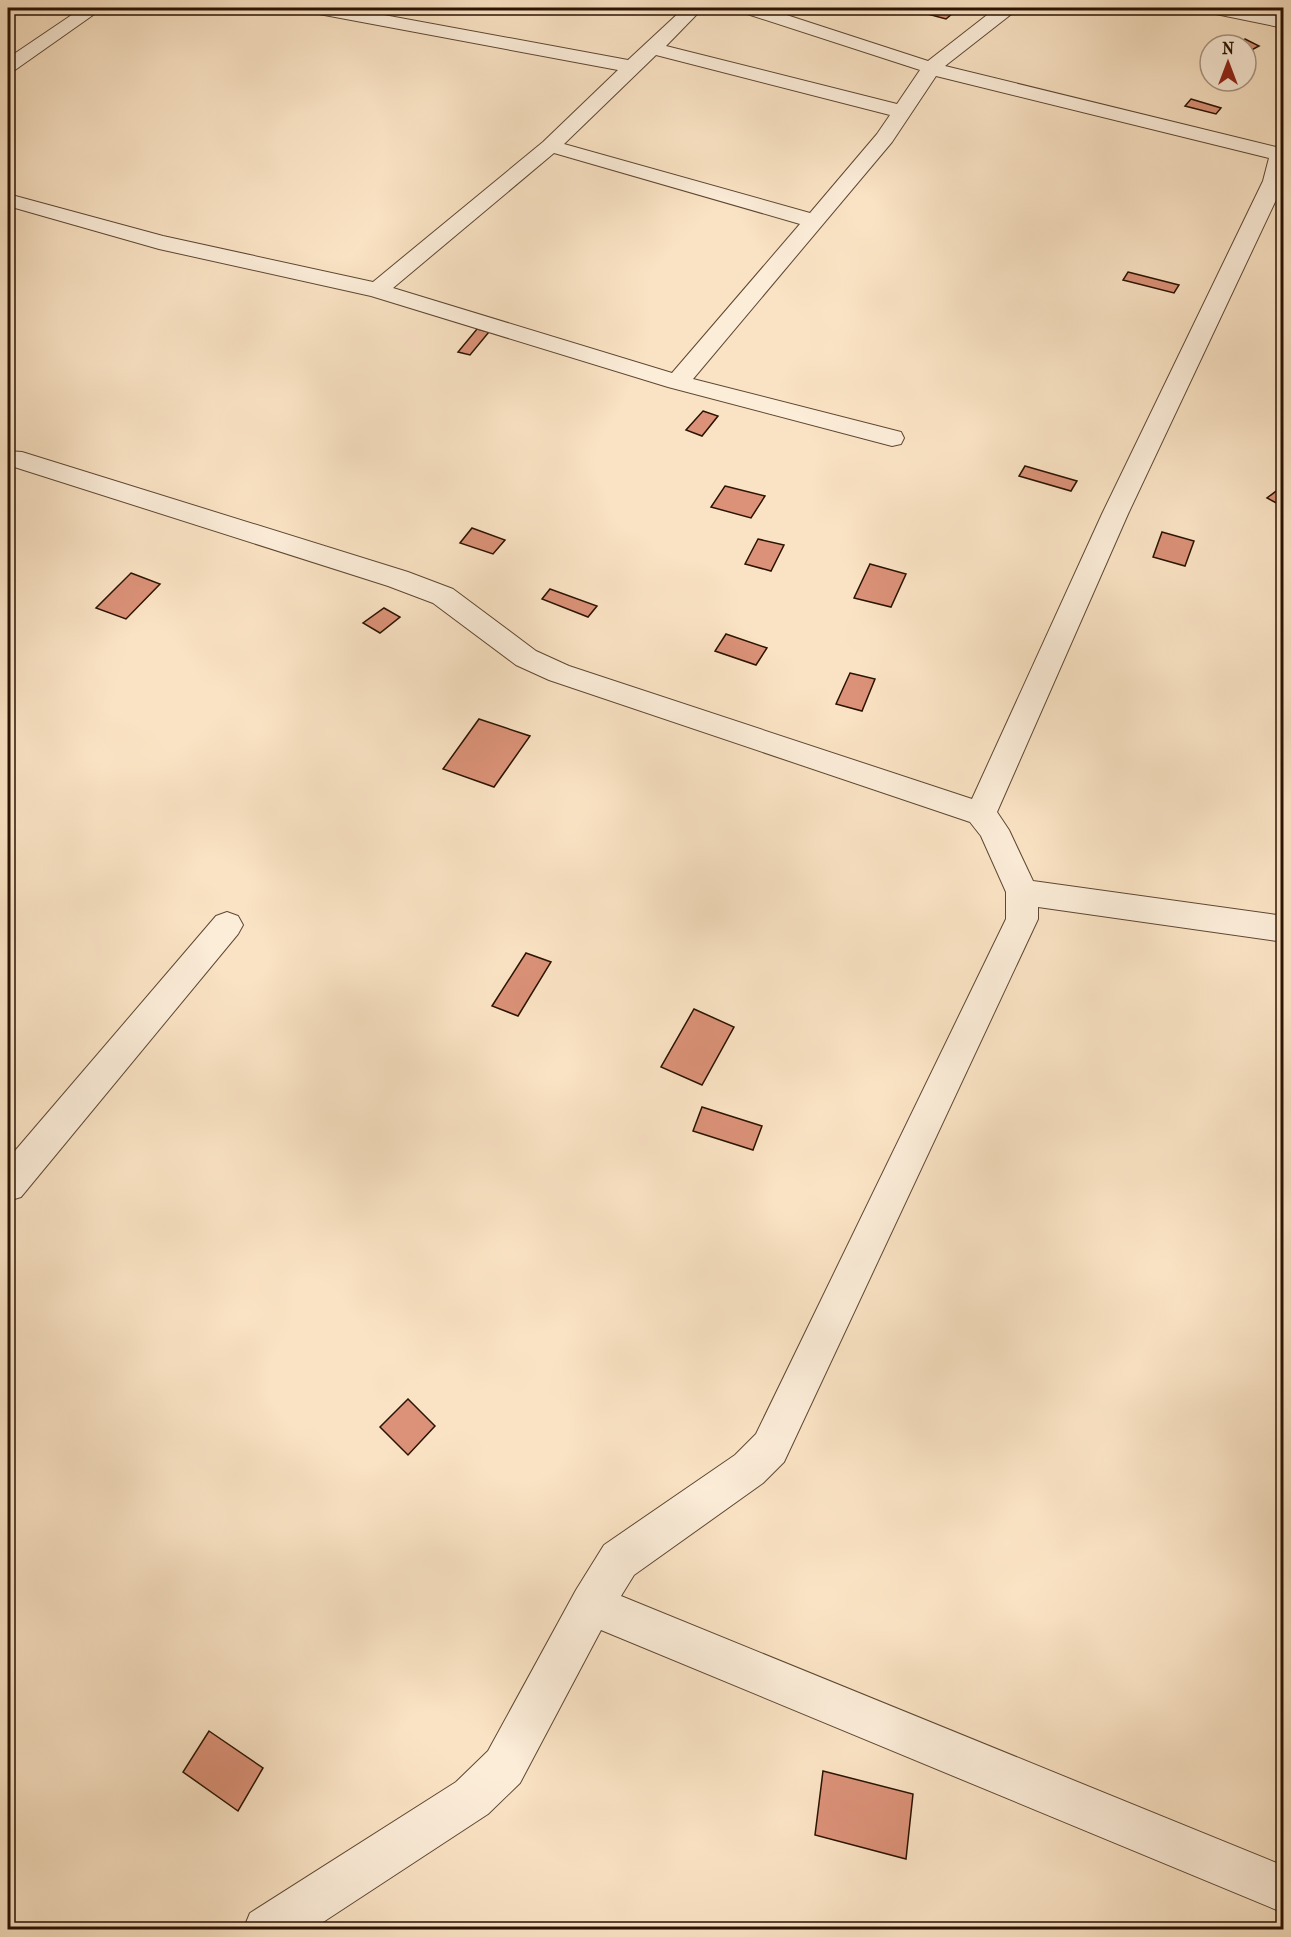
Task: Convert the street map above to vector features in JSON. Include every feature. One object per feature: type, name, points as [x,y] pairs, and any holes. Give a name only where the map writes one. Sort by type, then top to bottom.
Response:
[{"type":"street","points":[[8,66],[94,8]]},
{"type":"street","points":[[319,8],[632,67]]},
{"type":"street","points":[[377,290],[550,146],[694,8]]},
{"type":"street","points":[[748,8],[931,68],[1282,155],[1274,181],[1115,514],[981,814]]},
{"type":"street","points":[[677,382],[885,138],[931,68],[1007,8]]},
{"type":"street","points":[[1213,8],[1284,23]]},
{"type":"street","points":[[652,48],[903,112]]},
{"type":"street","points":[[550,146],[815,221]]},
{"type":"street","points":[[8,200],[159,242],[377,290],[677,382],[891,438]]},
{"type":"street","points":[[13,458],[398,579],[443,596],[526,658],[559,673],[981,814],[994,830],[1022,892],[1022,919],[770,1448],[749,1469],[619,1560],[591,1605],[504,1767],[489,1784],[472,1798],[267,1929]]},
{"type":"street","points":[[1022,892],[1284,929]]},
{"type":"street","points":[[8,1185],[227,925]]},
{"type":"street","points":[[591,1605],[1284,1890]]},
{"type":"building","points":[[920,8],[959,8],[946,19],[916,11]]},
{"type":"building","points":[[1191,99],[1221,108],[1216,114],[1185,106]]},
{"type":"building","points":[[1128,272],[1179,285],[1174,293],[1123,280]]},
{"type":"building","points":[[477,329],[489,332],[470,355],[458,352]]},
{"type":"building","points":[[703,411],[718,416],[702,436],[686,430]]},
{"type":"building","points":[[1025,466],[1077,481],[1071,491],[1019,476]]},
{"type":"building","points":[[1284,485],[1284,507],[1267,498]]},
{"type":"building","points":[[725,486],[765,496],[751,518],[711,507]]},
{"type":"building","points":[[472,528],[505,540],[493,554],[460,543]]},
{"type":"building","points":[[1162,532],[1194,541],[1185,566],[1153,557]]},
{"type":"building","points":[[758,539],[784,545],[771,571],[745,564]]},
{"type":"building","points":[[870,564],[906,574],[891,607],[854,598]]},
{"type":"building","points":[[131,573],[160,584],[126,619],[96,608]]},
{"type":"building","points":[[550,589],[597,606],[588,617],[542,599]]},
{"type":"building","points":[[384,608],[400,617],[380,633],[363,623]]},
{"type":"building","points":[[726,634],[767,648],[756,665],[715,651]]},
{"type":"building","points":[[850,673],[875,679],[862,711],[836,704]]},
{"type":"building","points":[[479,719],[530,736],[494,787],[443,769]]},
{"type":"building","points":[[526,953],[551,962],[518,1016],[492,1006]]},
{"type":"building","points":[[694,1009],[734,1027],[702,1085],[661,1067]]},
{"type":"building","points":[[702,1107],[762,1126],[753,1150],[693,1131]]},
{"type":"building","points":[[408,1399],[435,1426],[408,1455],[380,1427]]},
{"type":"building","points":[[209,1731],[263,1768],[238,1811],[183,1772]]},
{"type":"building","points":[[823,1771],[913,1794],[906,1859],[815,1835]]}]
